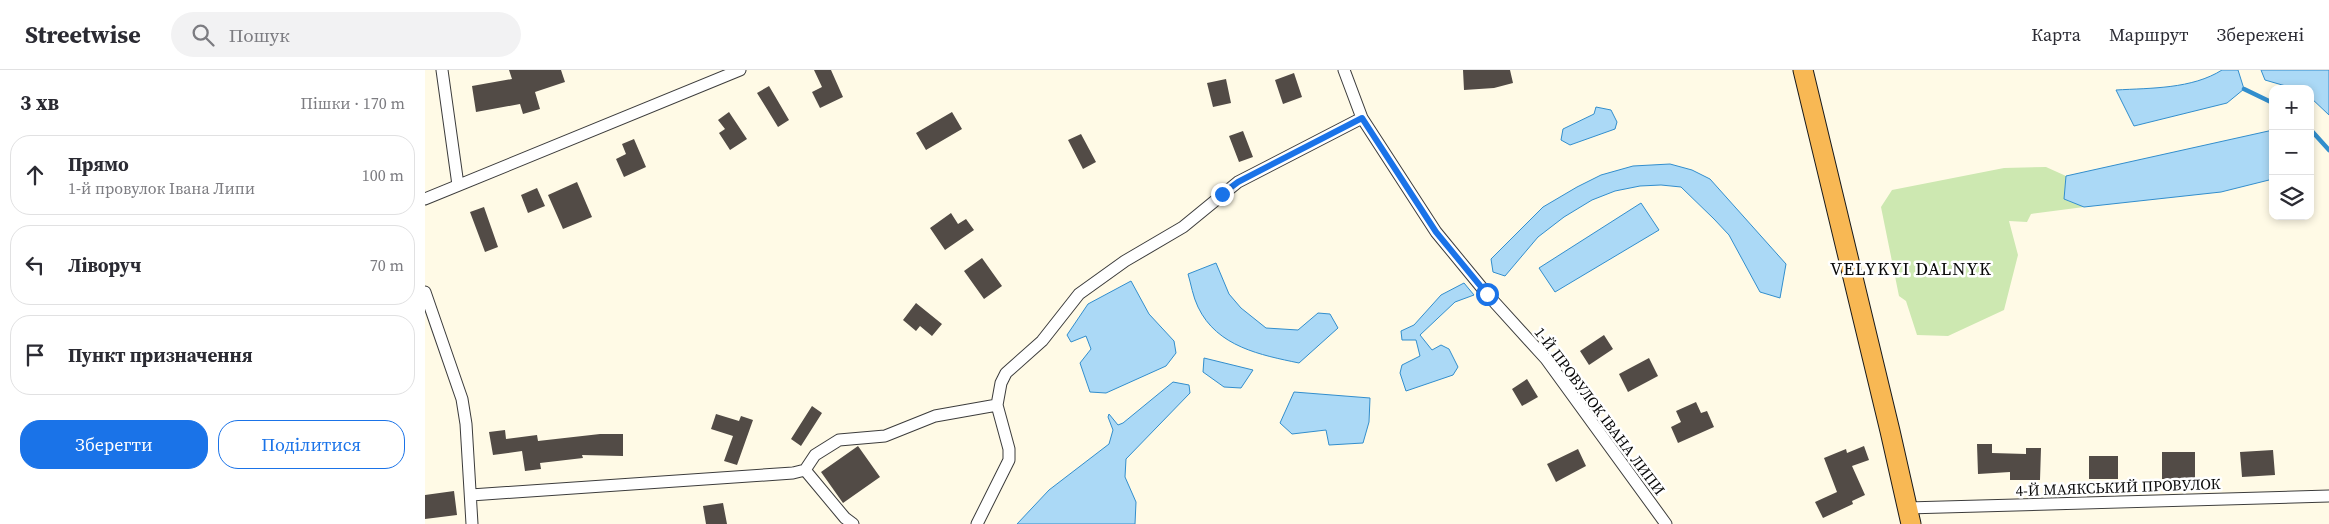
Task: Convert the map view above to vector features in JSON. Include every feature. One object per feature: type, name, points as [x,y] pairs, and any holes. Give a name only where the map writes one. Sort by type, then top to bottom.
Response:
[{"type":"highway","points":[[1803,70],[1909,516]]},
{"type":"street","points":[[441,70],[458,185]]},
{"type":"street","points":[[425,199],[740,70]]},
{"type":"street","name":"1-Й ПРОВУЛОК ІВАНА ЛИПИ","points":[[1344,70],[1362,118],[1436,232],[1461,264],[1546,359],[1665,524]]},
{"type":"street","points":[[977,524],[1009,460],[1009,449],[997,405],[1001,383],[1006,373],[1042,341],[1079,294],[1125,260],[1183,228],[1238,182],[1362,118]]},
{"type":"street","points":[[425,292],[462,399],[466,424],[471,524]]},
{"type":"street","points":[[471,495],[777,475],[805,470],[815,455],[839,440],[885,436],[935,416],[997,405]]},
{"type":"street","points":[[805,470],[845,518],[853,524]]},
{"type":"street","name":"4-Й МАЯКСЬКИЙ ПРОВУЛОК","points":[[1909,516],[2329,496]]},
{"type":"green space","points":[[2046,167],[2066,176],[2064,199],[2084,207],[2031,214],[2027,222],[2009,221],[2018,255],[2004,310],[1948,336],[1917,335],[1906,301],[1899,296],[1881,207],[1892,190],[2004,168]]},
{"type":"water","points":[[2222,70],[2238,70],[2244,89],[2227,103],[2134,126],[2116,90],[2157,88],[2185,84],[2198,81]]},
{"type":"water","points":[[2261,70],[2329,70],[2329,115],[2314,101],[2314,85],[2282,85],[2265,80]]},
{"type":"water","points":[[1596,107],[1611,110],[1617,122],[1615,129],[1570,145],[1561,140],[1563,129],[1594,114]]},
{"type":"water","points":[[2269,131],[2269,180],[2221,192],[2084,207],[2064,199],[2066,176]]},
{"type":"water","points":[[1670,164],[1692,170],[1710,179],[1786,264],[1780,298],[1760,292],[1729,235],[1681,187],[1661,185],[1640,186],[1615,191],[1592,200],[1564,217],[1538,237],[1505,276],[1493,272],[1491,259],[1543,207],[1601,175],[1633,166]]},
{"type":"water","points":[[1641,203],[1659,230],[1555,292],[1539,268]]},
{"type":"water","points":[[1216,263],[1229,294],[1241,308],[1266,328],[1298,330],[1318,313],[1330,314],[1338,328],[1299,363],[1241,347],[1216,332],[1206,321],[1193,295],[1188,274]]},
{"type":"water","points":[[1131,281],[1149,314],[1174,341],[1176,353],[1166,366],[1106,393],[1090,392],[1080,363],[1091,349],[1086,336],[1071,342],[1067,335],[1088,304]]},
{"type":"water","points":[[1464,283],[1474,295],[1455,302],[1420,335],[1432,350],[1441,345],[1449,349],[1458,367],[1453,375],[1406,391],[1400,373],[1402,365],[1420,356],[1416,340],[1402,340],[1401,331],[1414,325],[1441,295]]},
{"type":"water","points":[[1204,358],[1253,370],[1241,388],[1224,387],[1203,372]]},
{"type":"water","points":[[1173,382],[1189,385],[1190,393],[1126,459],[1125,477],[1136,502],[1135,524],[1017,524],[1049,490],[1109,444],[1113,430],[1108,417],[1109,414],[1118,425],[1123,423]]},
{"type":"water","points":[[1294,392],[1370,398],[1369,422],[1363,443],[1329,445],[1326,430],[1292,434],[1280,423]]},
{"type":"building","points":[[509,70],[561,70],[565,82],[535,92],[540,109],[523,114],[520,104],[476,112],[472,86],[512,79]]},
{"type":"building","points":[[814,70],[831,70],[843,97],[820,108],[812,92],[822,87]]},
{"type":"building","points":[[1463,70],[1510,70],[1513,83],[1494,88],[1464,90]]},
{"type":"building","points":[[1294,73],[1302,97],[1283,104],[1275,80]]},
{"type":"building","points":[[1226,79],[1231,103],[1213,107],[1207,83]]},
{"type":"building","points":[[769,86],[789,120],[778,127],[757,93]]},
{"type":"building","points":[[729,112],[747,139],[730,150],[719,133],[725,129],[718,120]]},
{"type":"building","points":[[952,112],[962,129],[926,150],[916,133]]},
{"type":"building","points":[[1243,131],[1253,157],[1239,162],[1229,136]]},
{"type":"building","points":[[1081,134],[1096,162],[1083,169],[1068,140]]},
{"type":"building","points":[[634,139],[646,167],[624,177],[616,159],[626,154],[622,144]]},
{"type":"building","points":[[577,182],[592,217],[563,229],[548,195]]},
{"type":"building","points":[[537,188],[545,206],[528,213],[521,195]]},
{"type":"building","points":[[484,207],[498,247],[485,252],[470,212]]},
{"type":"building","points":[[951,213],[958,224],[966,219],[974,230],[945,250],[930,228]]},
{"type":"building","points":[[982,258],[1002,286],[984,299],[964,271]]},
{"type":"building","points":[[916,303],[942,324],[932,336],[920,326],[916,331],[903,320]]},
{"type":"building","points":[[1604,335],[1613,349],[1589,365],[1580,351]]},
{"type":"building","points":[[1649,358],[1658,376],[1628,392],[1619,374]]},
{"type":"building","points":[[1527,379],[1538,397],[1522,406],[1512,389]]},
{"type":"building","points":[[1696,402],[1701,413],[1707,411],[1714,427],[1678,443],[1671,427],[1681,422],[1676,411]]},
{"type":"building","points":[[812,406],[822,413],[801,446],[791,439]]},
{"type":"building","points":[[716,414],[739,421],[741,416],[753,420],[737,465],[724,461],[733,436],[711,429]]},
{"type":"building","points":[[505,430],[506,439],[537,435],[538,441],[600,434],[623,434],[623,456],[582,455],[583,458],[540,463],[541,469],[525,471],[522,451],[493,455],[489,432]]},
{"type":"building","points":[[1977,444],[1992,444],[1992,453],[2026,454],[2026,448],[2041,448],[2040,480],[2010,480],[2010,472],[1978,474]]},
{"type":"building","points":[[858,446],[880,477],[843,503],[821,472]]},
{"type":"building","points":[[1864,446],[1869,460],[1852,466],[1865,495],[1852,501],[1853,504],[1823,518],[1815,502],[1837,492],[1824,458],[1846,449],[1847,453]]},
{"type":"building","points":[[1578,449],[1586,466],[1556,482],[1547,464]]},
{"type":"building","points":[[2273,450],[2275,475],[2242,477],[2240,452]]},
{"type":"building","points":[[2162,452],[2195,452],[2195,479],[2162,479]]},
{"type":"building","points":[[2089,456],[2118,456],[2118,479],[2089,479]]},
{"type":"building","points":[[454,491],[457,515],[425,519],[425,495]]},
{"type":"building","points":[[723,503],[727,524],[706,524],[703,506]]},
{"type":"waterway","points":[[2244,89],[2269,101]]},
{"type":"waterway","points":[[2311,130],[2329,150]]},
{"type":"district","name":"VELYKYI DALNYK","points":[[1911,268]]},
{"type":"route","points":[[1222,194],[1238,182],[1362,118],[1436,232],[1487,294]]}]
